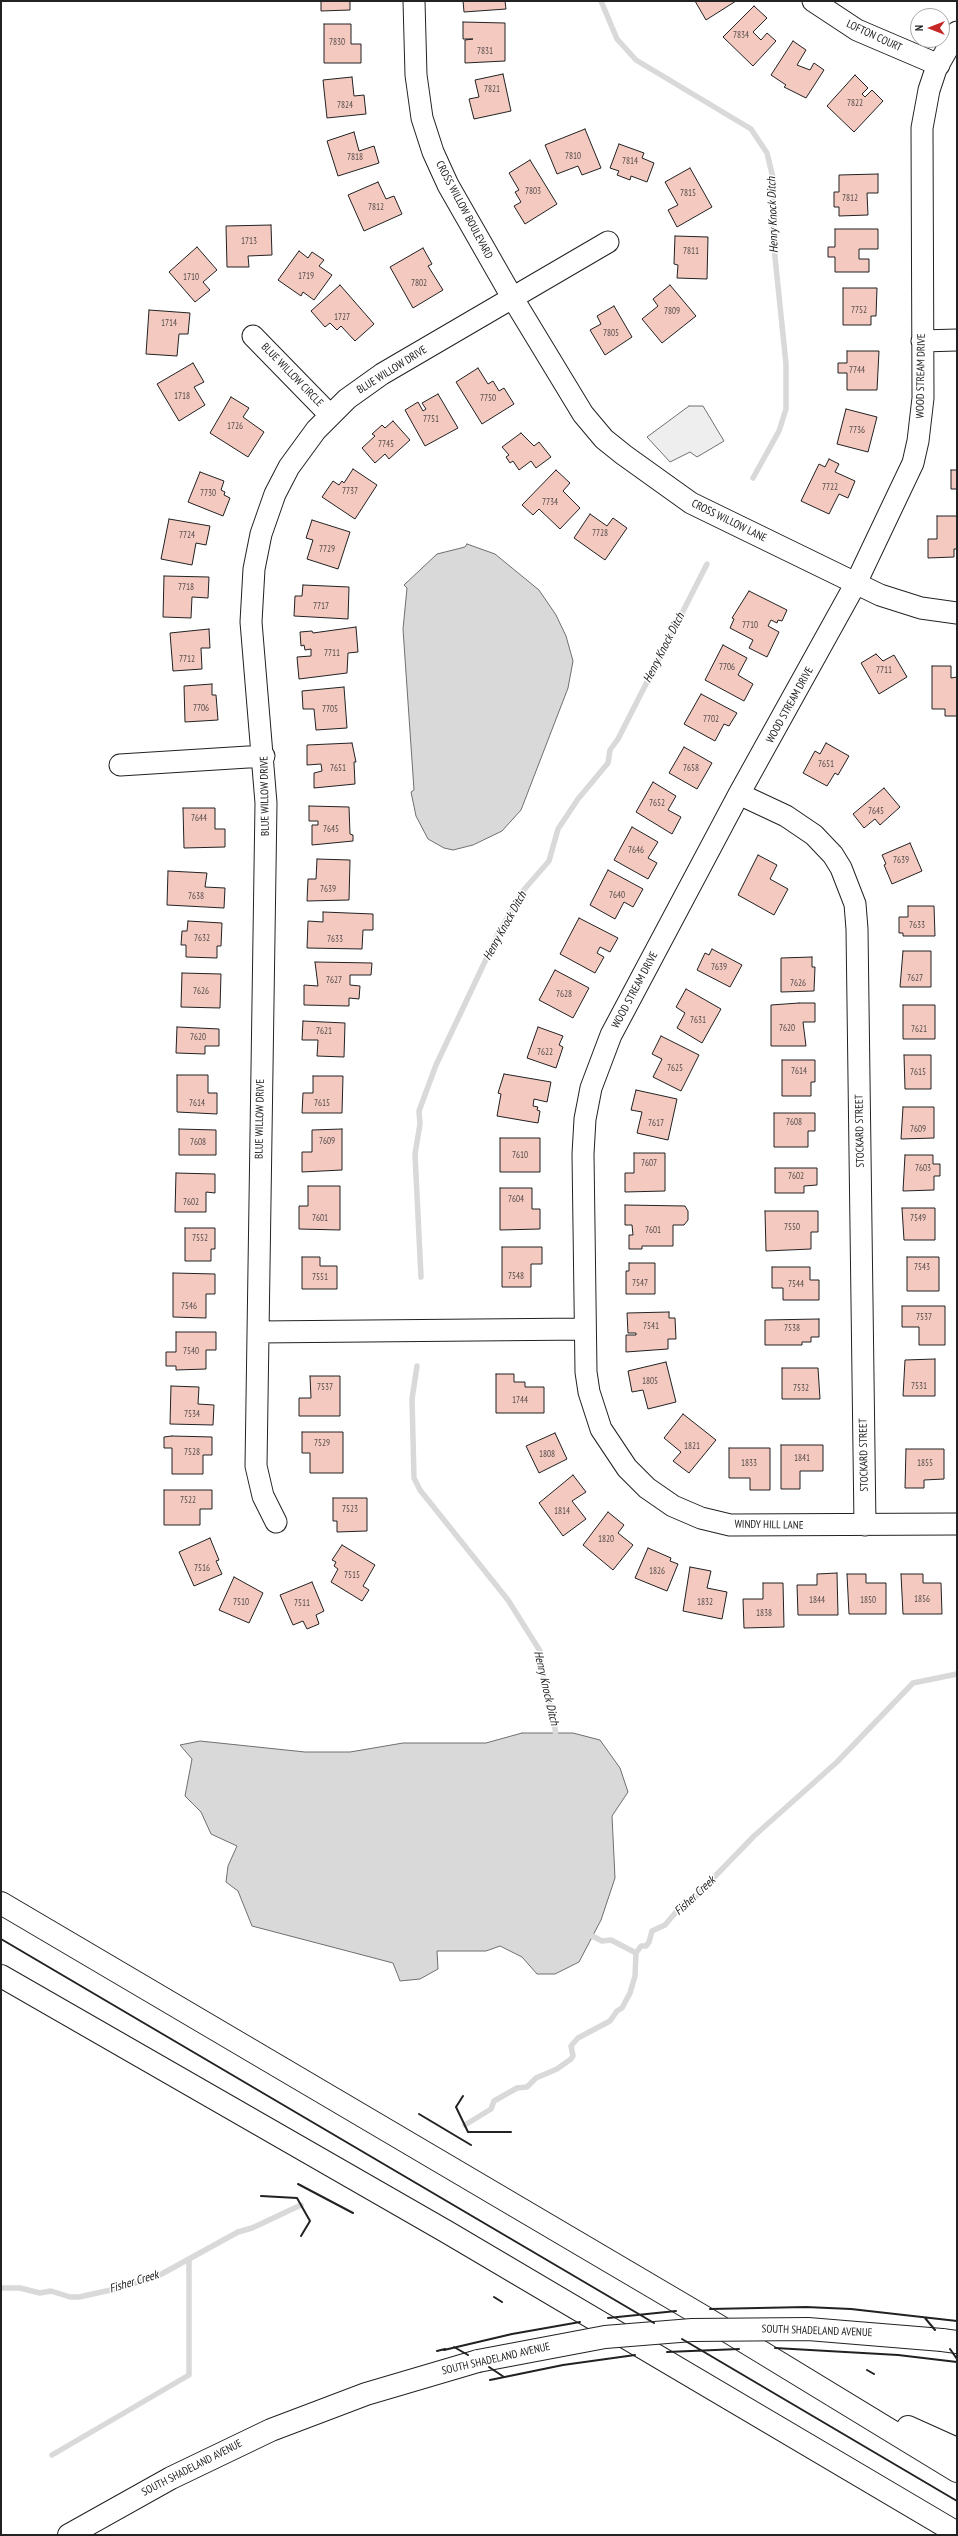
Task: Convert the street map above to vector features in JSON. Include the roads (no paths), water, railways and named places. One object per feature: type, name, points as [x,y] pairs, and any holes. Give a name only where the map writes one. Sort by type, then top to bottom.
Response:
[{"type":"highway","points":[[1,1903],[816,2384],[957,2471]]},
{"type":"highway","points":[[1,1976],[447,2232],[957,2533]]},
{"type":"highway","name":"SOUTH SHADELAND AVENUE","points":[[69,2535],[171,2478],[271,2430],[366,2394],[478,2361],[605,2337],[692,2330],[808,2329],[950,2341]]},
{"type":"highway","points":[[816,2384],[957,2450]]},
{"type":"street","name":"CROSS WILLOW BOULEVARD","points":[[414,1],[416,74],[422,118],[427,135],[448,185],[512,297]]},
{"type":"street","name":"LOFTON COURT","points":[[813,1],[857,30],[939,65]]},
{"type":"street","name":"WOOD STREAM DRIVE","points":[[585,1329],[583,1135],[591,1088],[611,1035],[739,794],[856,583],[913,463],[922,419],[922,128],[929,90],[939,65],[957,32]]},
{"type":"street","name":"BLUE WILLOW DRIVE","points":[[276,1522],[263,1496],[256,1466],[261,1057],[266,873],[264,756],[251,622],[255,562],[265,520],[275,494],[306,442],[330,415],[369,382],[608,242]]},
{"type":"street","name":"CROSS WILLOW LANE","points":[[512,297],[583,414],[614,447],[691,503],[856,583],[905,604],[937,611],[957,613]]},
{"type":"street","name":"BLUE WILLOW CIRCLE","points":[[253,336],[330,415]]},
{"type":"street","points":[[922,341],[957,340]]},
{"type":"street","points":[[120,765],[264,756]]},
{"type":"street","name":"STOCKARD STREET","points":[[739,794],[786,816],[814,834],[833,855],[841,868],[855,904],[857,929],[865,1525]]},
{"type":"street","points":[[258,1332],[585,1329]]},
{"type":"street","name":"WINDY HILL LANE","points":[[585,1329],[589,1392],[601,1429],[623,1464],[652,1492],[692,1515],[730,1525],[957,1524]]},
{"type":"waterway","name":"Henry Knock Ditch","points":[[601,1],[617,39],[636,60],[751,129],[767,153],[774,182],[772,228],[786,364],[786,409],[779,431],[753,478]]},
{"type":"waterway","name":"Henry Knock Ditch","points":[[421,1277],[415,1154],[420,1124],[419,1111],[436,1065],[498,934],[522,892],[549,861],[558,829],[578,799],[608,763],[610,750],[618,739],[707,564]]},
{"type":"waterway","name":"Henry Knock Ditch","points":[[417,1366],[412,1399],[414,1478],[420,1490],[508,1600],[540,1651],[543,1674],[554,1717],[556,1739]]},
{"type":"waterway","name":"Fisher Creek","points":[[465,2125],[491,2109],[494,2101],[517,2088],[527,2087],[536,2078],[557,2069],[571,2059],[573,2056],[571,2046],[578,2038],[610,2021],[617,2011],[622,2008],[630,1993],[635,1976],[636,1953],[641,1946],[646,1946],[649,1942],[652,1931],[665,1925],[682,1905],[694,1898],[754,1836],[837,1762],[913,1683],[957,1674]]},
{"type":"waterway","name":"Henry Knock Ditch","points":[[586,1933],[602,1941],[611,1940],[636,1953]]},
{"type":"waterway","name":"Fisher Creek","points":[[1,2288],[20,2288],[40,2293],[51,2291],[70,2297],[79,2297],[120,2288],[158,2276],[238,2232],[252,2228],[301,2205]]},
{"type":"waterway","points":[[52,2455],[189,2375],[189,2260]]}]
